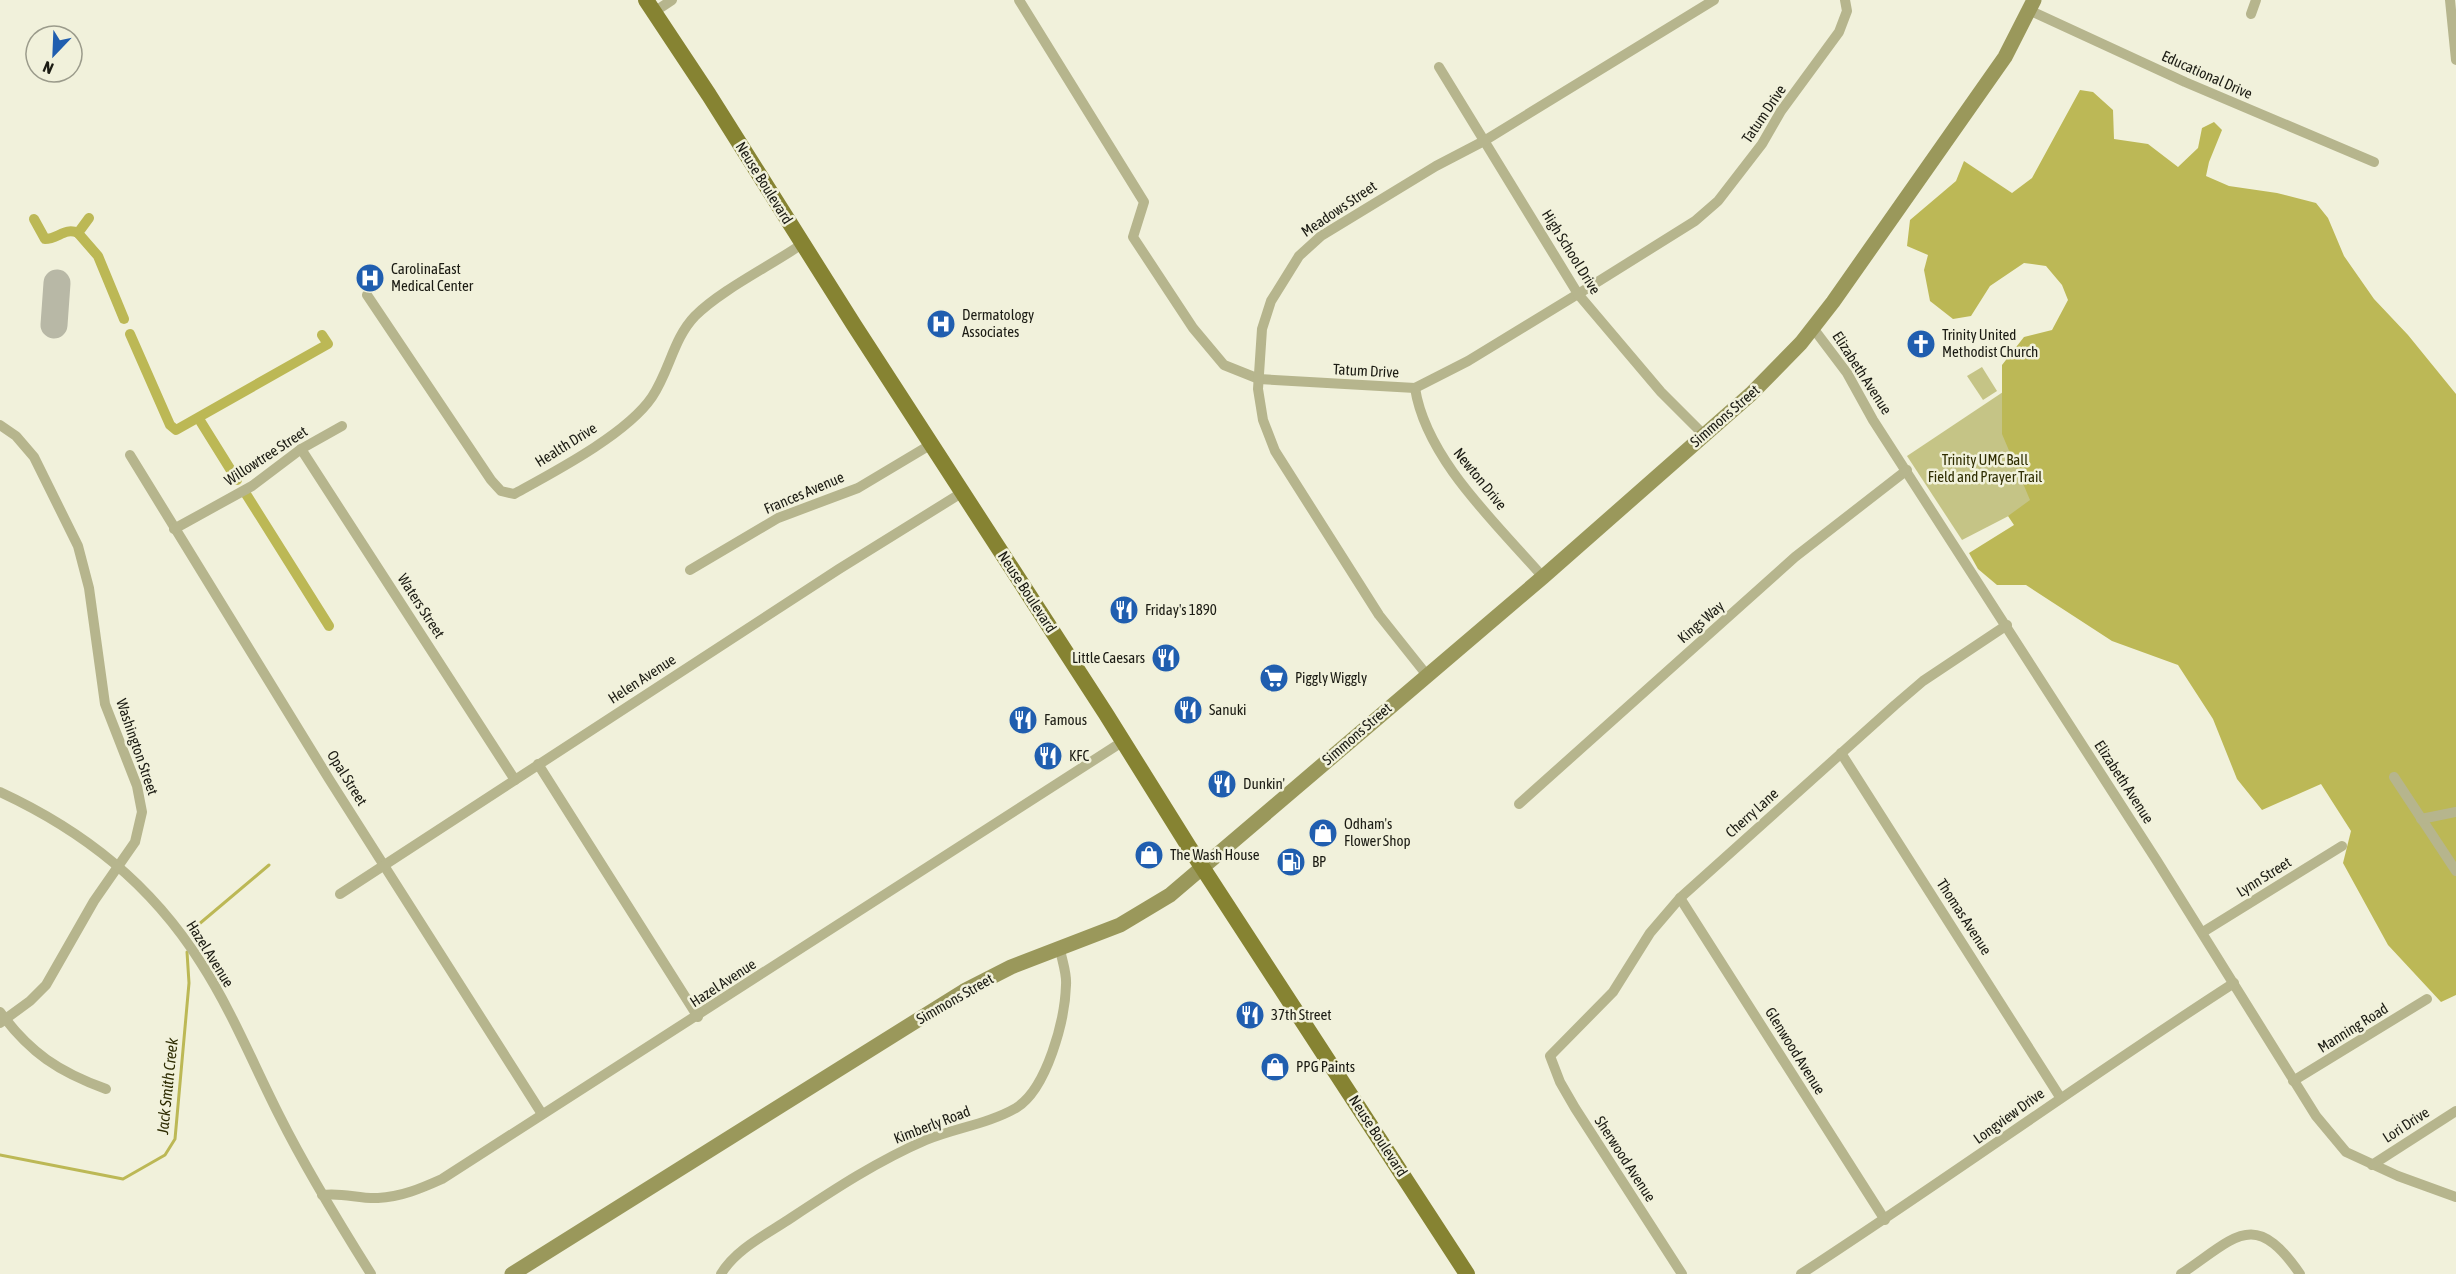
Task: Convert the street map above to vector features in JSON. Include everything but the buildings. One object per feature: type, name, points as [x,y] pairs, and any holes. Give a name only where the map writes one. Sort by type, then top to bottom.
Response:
[{"type":"main road","name":"Neuse Boulevard","points":[[650,6],[930,446],[963,492],[1203,868],[1467,1274]]},
{"type":"street","points":[[650,6],[672,0]]},
{"type":"street","name":"Tatum Drive","points":[[1019,0],[1144,202],[1133,237],[1193,328],[1224,365],[1259,379],[1415,388],[1468,361],[1578,294],[1695,221],[1718,201],[1762,144],[1781,111],[1839,32],[1847,11],[1845,0]]},
{"type":"street","name":"Meadows Street","points":[[1426,674],[1379,615],[1275,451],[1263,420],[1259,379],[1263,329],[1271,301],[1299,256],[1312,243],[1349,218],[1436,166],[1484,141],[1714,0]]},
{"type":"street","points":[[2252,14],[2256,0]]},
{"type":"street","points":[[2450,0],[2456,60]]},
{"type":"street","name":"Educational Drive","points":[[2032,5],[2186,82],[2374,162]]},
{"type":"street","name":"Simmons Street","points":[[512,1274],[957,996],[1011,967],[1100,934],[1139,915],[1203,868],[1426,674],[1543,577],[1773,373],[1813,328],[1976,101],[2032,5]]},
{"type":"street","name":"High School Drive","points":[[1439,68],[1578,294],[1654,385],[1703,434]]},
{"type":"street","name":"Health Drive","points":[[367,295],[491,480],[501,491],[514,494],[617,431],[636,416],[654,394],[679,338],[696,316],[802,244]]},
{"type":"street","name":"Elizabeth Avenue","points":[[1813,328],[1840,363],[1859,399],[1907,470],[2203,932],[2293,1082],[2335,1142],[2346,1152],[2372,1165],[2456,1197]]},
{"type":"street","name":"Newton Drive","points":[[1415,388],[1419,413],[1438,452],[1543,577]]},
{"type":"street","name":"Washington Street","points":[[0,425],[16,436],[34,457],[67,520],[86,574],[105,704],[137,786],[142,812],[135,842],[94,901],[46,985],[30,1001],[2,1018]]},
{"type":"street","name":"Willowtree Street","points":[[174,529],[252,486],[301,449],[342,426]]},
{"type":"street","name":"Frances Avenue","points":[[690,570],[778,518],[858,488],[930,446]]},
{"type":"street","name":"Waters Street","points":[[301,449],[515,780]]},
{"type":"street","name":"Opal Street","points":[[130,455],[384,866],[542,1114]]},
{"type":"street","name":"Kings Way","points":[[1519,804],[1795,557],[1907,470]]},
{"type":"street","name":"Helen Avenue","points":[[340,894],[839,569],[963,492]]},
{"type":"street","name":"Cherry Lane","points":[[1550,1056],[1613,992],[1650,933],[1680,898],[1923,681],[2007,625]]},
{"type":"street","name":"Hazel Avenue","points":[[322,1195],[336,1192],[378,1198],[416,1191],[441,1179],[650,1044],[698,1017],[1122,742]]},
{"type":"street","name":"Thomas Avenue","points":[[1841,753],[2060,1097]]},
{"type":"street","points":[[538,764],[698,1017]]},
{"type":"street","points":[[2394,777],[2456,871]]},
{"type":"street","name":"Hazel Avenue","points":[[0,792],[62,824],[118,866],[180,931],[203,965],[322,1195],[372,1274]]},
{"type":"street","points":[[2421,819],[2456,812]]},
{"type":"street","name":"Lynn Street","points":[[2203,932],[2342,846]]},
{"type":"street","name":"Glenwood Avenue","points":[[1680,898],[1885,1220]]},
{"type":"street","name":"Kimberly Road","points":[[721,1274],[745,1248],[869,1169],[927,1140],[990,1119],[1017,1107],[1037,1086],[1062,1016],[1066,982],[1060,949]]},
{"type":"street","name":"Longview Drive","points":[[1801,1274],[1885,1220],[2060,1097],[2234,983]]},
{"type":"street","name":"Manning Road","points":[[2293,1082],[2427,999]]},
{"type":"street","points":[[2,1018],[54,1067],[106,1089]]},
{"type":"street","name":"Sherwood Avenue","points":[[1550,1056],[1560,1082],[1575,1108],[1682,1274]]},
{"type":"street","name":"Lori Drive","points":[[2372,1165],[2456,1111]]},
{"type":"street","points":[[2181,1274],[2237,1237],[2248,1233],[2260,1234],[2280,1246],[2300,1274]]},
{"type":"green space","points":[[1982,367],[1997,391],[1983,400],[1967,376]]},
{"type":"green space","name":"Trinity UMC Ball Field and Prayer Trail","points":[[2006,390],[2059,490],[1962,540],[1907,456]]},
{"type":"shaded area","points":[[2080,90],[2093,92],[2113,110],[2114,139],[2148,144],[2178,167],[2198,148],[2202,128],[2214,122],[2222,130],[2206,176],[2229,186],[2277,193],[2316,203],[2328,218],[2344,256],[2374,299],[2408,335],[2456,394],[2456,995],[2441,1002],[2388,945],[2343,863],[2351,831],[2321,784],[2262,810],[2237,779],[2213,719],[2178,665],[2112,641],[2026,585],[1997,585],[1978,569],[1969,553],[2014,525],[2008,516],[2030,500],[2002,434],[2002,365],[2024,337],[2052,330],[2068,300],[2062,285],[2046,266],[2024,263],[1990,286],[1971,316],[1953,319],[1930,301],[1924,270],[1928,255],[1907,246],[1910,220],[1956,181],[1964,161],[2012,193],[2032,178]]},
{"type":"waterway","points":[[89,218],[78,233],[98,256],[124,319]]},
{"type":"waterway","points":[[34,219],[45,239],[69,231],[78,233]]},
{"type":"waterway","points":[[130,334],[170,425],[176,430],[328,344],[322,335]]},
{"type":"waterway","points":[[199,419],[237,480]]},
{"type":"waterway","points":[[246,494],[329,626]]},
{"type":"waterway","name":"Jack Smith Creek","points":[[192,930],[269,865]]},
{"type":"waterway","name":"Jack Smith Creek","points":[[0,1155],[123,1179],[165,1155],[175,1139],[189,983],[187,952]]},
{"type":"taxiway","points":[[54,325],[57,283]]},
{"type":"place","name":"CarolinaEast Medical Center","points":[[370,278]]},
{"type":"place","name":"Dermatology Associates","points":[[941,324]]},
{"type":"place","name":"Trinity United Methodist Church","points":[[1921,344]]},
{"type":"place","name":"Friday's 1890","points":[[1124,610]]},
{"type":"place","name":"Little Caesars","points":[[1166,658]]},
{"type":"place","name":"Piggly Wiggly","points":[[1274,678]]},
{"type":"place","name":"Sanuki","points":[[1188,710]]},
{"type":"place","name":"Famous","points":[[1023,720]]},
{"type":"place","name":"KFC","points":[[1048,756]]},
{"type":"place","name":"Dunkin'","points":[[1222,784]]},
{"type":"place","name":"Odham's Flower Shop","points":[[1323,833]]},
{"type":"place","name":"The Wash House","points":[[1149,855]]},
{"type":"place","name":"BP","points":[[1291,862]]},
{"type":"place","name":"37th Street","points":[[1250,1015]]},
{"type":"place","name":"PPG Paints","points":[[1275,1067]]}]
